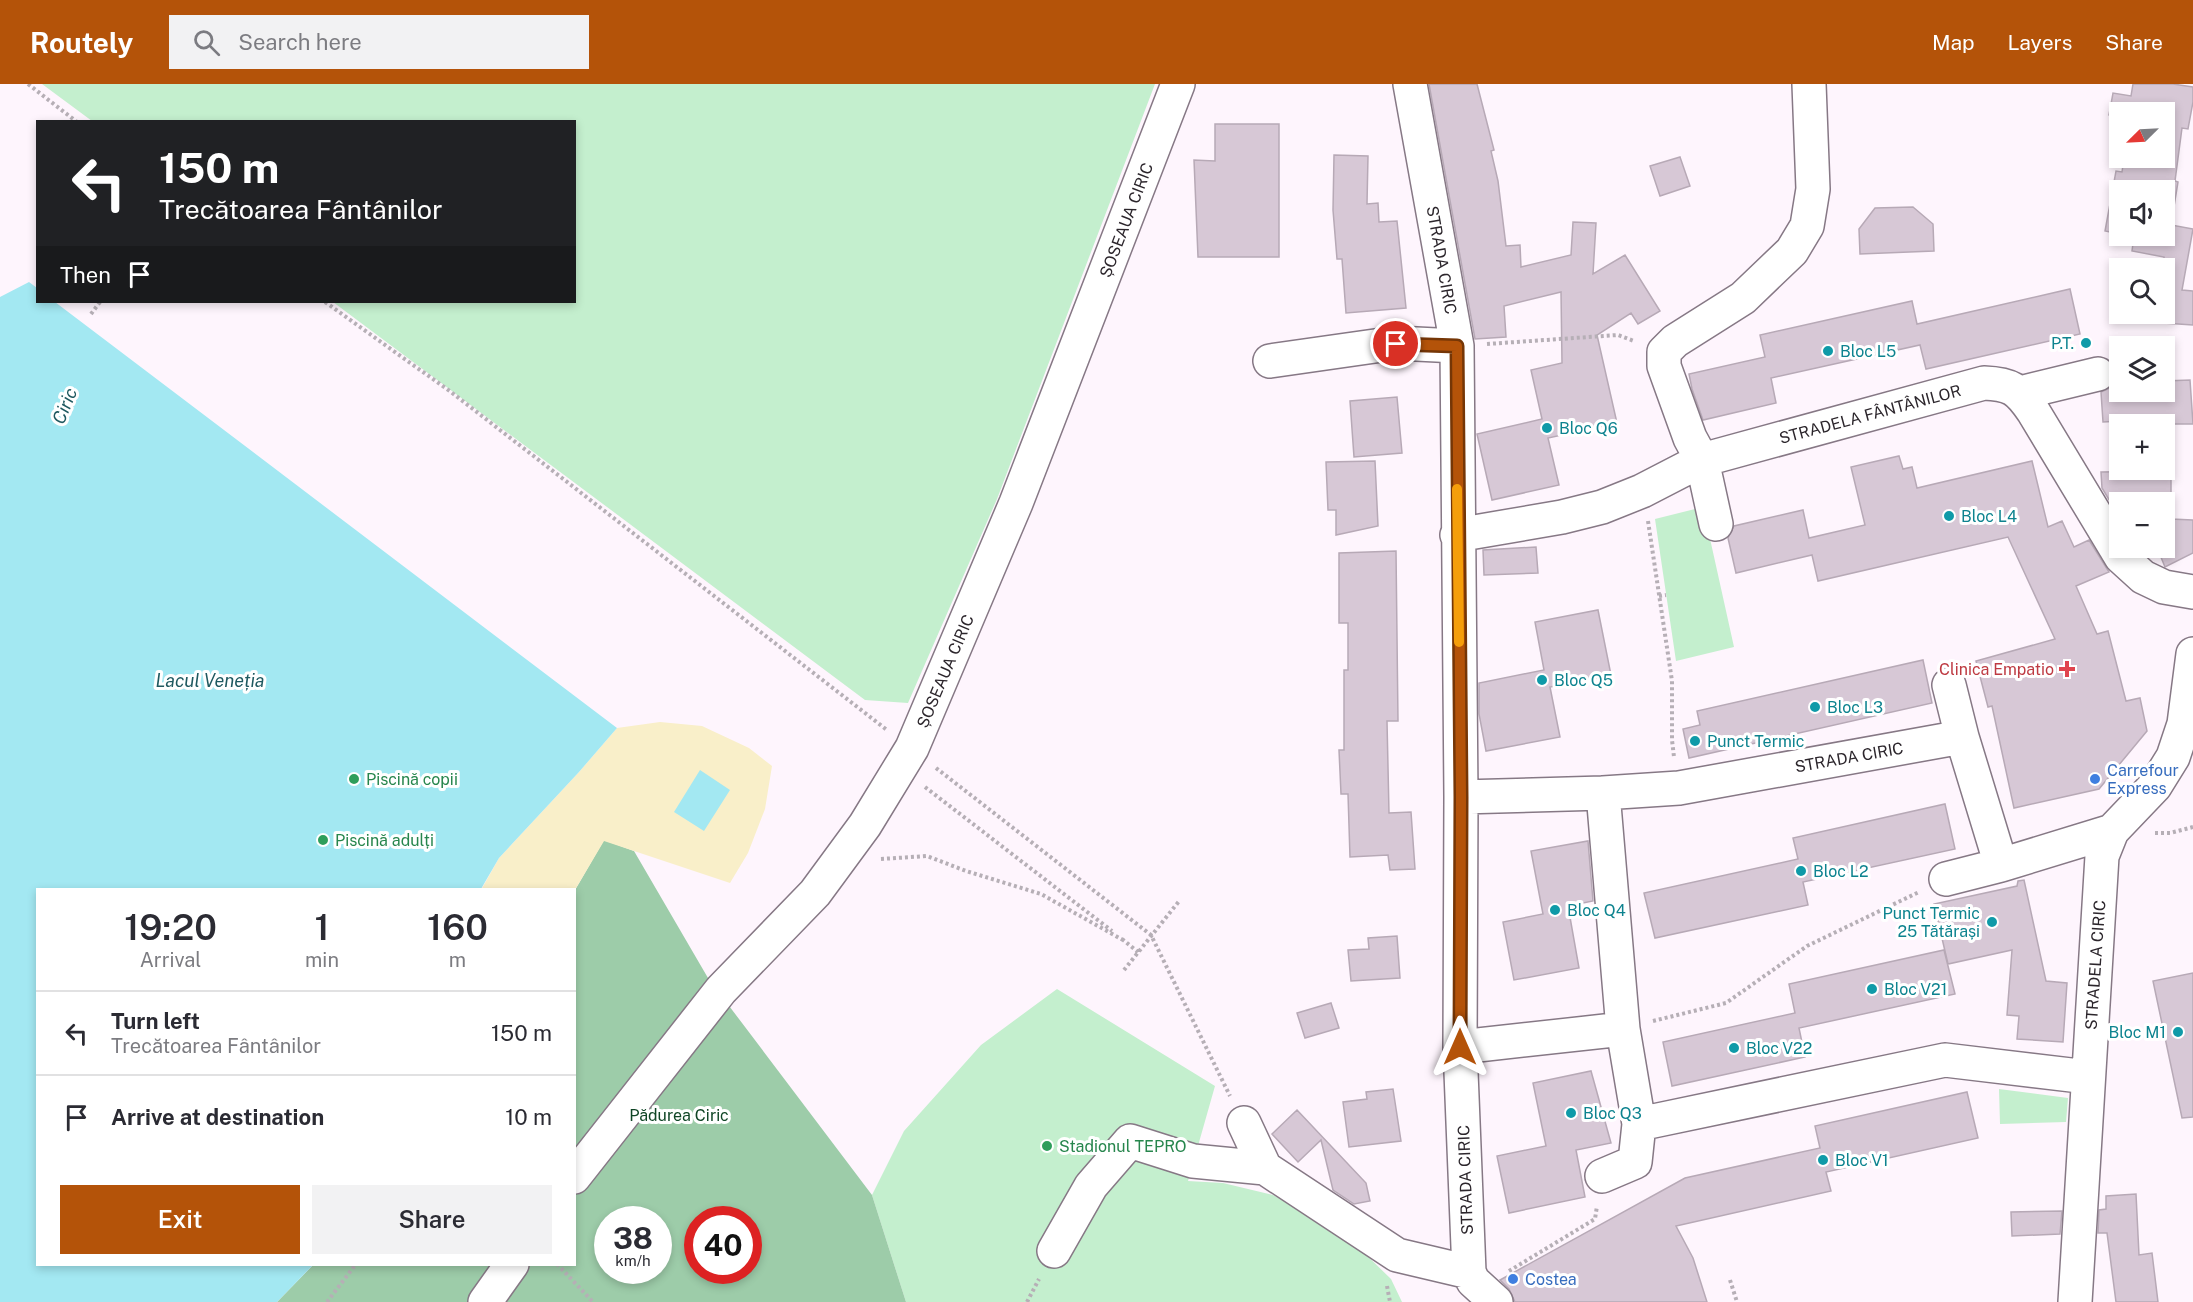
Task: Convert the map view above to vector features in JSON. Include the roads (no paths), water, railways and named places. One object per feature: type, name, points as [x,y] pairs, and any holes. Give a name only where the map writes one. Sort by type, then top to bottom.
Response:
[{"type":"street","name":"ȘOSEAUA CIRIC","points":[[576,1174],[721,990],[815,893],[865,825],[901,768],[912,748],[1016,502],[1178,84]]},
{"type":"street","name":"STRADA CIRIC","points":[[1410,84],[1457,346],[1461,797],[1460,1047],[1482,1287]]},
{"type":"street","points":[[1716,524],[1702,460],[1690,438],[1664,366],[1664,352],[1675,341],[1743,297],[1792,251],[1807,226],[1813,189],[1809,84]]},
{"type":"street","points":[[1270,361],[1396,344],[1457,346]]},
{"type":"street","points":[[2098,374],[2020,393],[2121,557],[2143,577],[2164,587],[2193,592]]},
{"type":"street","name":"STRADELA FÂNTÂNILOR","points":[[1458,535],[1562,517],[1602,507],[1642,491],[1702,460],[1984,383],[2002,384],[2020,393]]},
{"type":"street","name":"STRADELA CIRIC","points":[[2075,1302],[2102,856],[2112,831],[2155,786],[2173,757],[2184,724],[2193,654]]},
{"type":"street","points":[[1949,685],[2001,865]]},
{"type":"street","name":"STRADA CIRIC","points":[[1461,797],[1603,793],[1679,788],[1962,736]]},
{"type":"street","points":[[1602,1176],[1635,1162],[1639,1124],[1623,1029],[1603,793]]},
{"type":"street","points":[[1946,879],[2001,865],[2112,831]]},
{"type":"street","points":[[1460,1047],[1623,1029]]},
{"type":"street","points":[[1639,1124],[1945,1060],[2088,1077]]},
{"type":"street","points":[[1244,1123],[1265,1168]]},
{"type":"street","points":[[1054,1251],[1091,1186],[1130,1142],[1193,1161],[1265,1168],[1397,1255],[1482,1287]]},
{"type":"street","points":[[485,1302],[511,1266]]},
{"type":"water","name":"Lacul Veneția","points":[[29,282],[36,287],[36,303],[56,303],[617,728],[499,858],[482,888],[36,888],[36,1266],[312,1266],[277,1302],[0,1302],[0,297]]},
{"type":"water","points":[[700,770],[730,790],[704,831],[674,812]]},
{"type":"place","name":"P.T.","points":[[2086,343]]},
{"type":"place","name":"Bloc L5","points":[[1828,351]]},
{"type":"place","name":"Bloc Q6","points":[[1547,428]]},
{"type":"place","name":"Bloc L4","points":[[1949,516]]},
{"type":"place","name":"Clinica Empatio","points":[[2067,669]]},
{"type":"place","name":"Bloc Q5","points":[[1542,680]]},
{"type":"place","name":"Bloc L3","points":[[1815,707]]},
{"type":"place","name":"Punct Termic","points":[[1695,741]]},
{"type":"place","name":"Piscină copii","points":[[354,779]]},
{"type":"place","name":"Carrefour Express","points":[[2095,779]]},
{"type":"place","name":"Piscină adulți","points":[[323,840]]},
{"type":"place","name":"Bloc L2","points":[[1801,871]]},
{"type":"place","name":"Bloc Q4","points":[[1555,910]]},
{"type":"place","name":"Punct Termic 25 Tătărași","points":[[1992,922]]},
{"type":"place","name":"Bloc V21","points":[[1872,989]]},
{"type":"place","name":"Bloc M1","points":[[2178,1032]]},
{"type":"place","name":"Bloc V22","points":[[1734,1048]]},
{"type":"place","name":"Bloc Q3","points":[[1571,1113]]},
{"type":"place","name":"Stadionul TEPRO","points":[[1047,1146]]},
{"type":"place","name":"Bloc V1","points":[[1823,1160]]},
{"type":"place","name":"Costea","points":[[1513,1279]]},
{"type":"water label","name":"Ciric","points":[[65,406]]},
{"type":"park label","name":"Pădurea Ciric","points":[[679,1115]]}]
